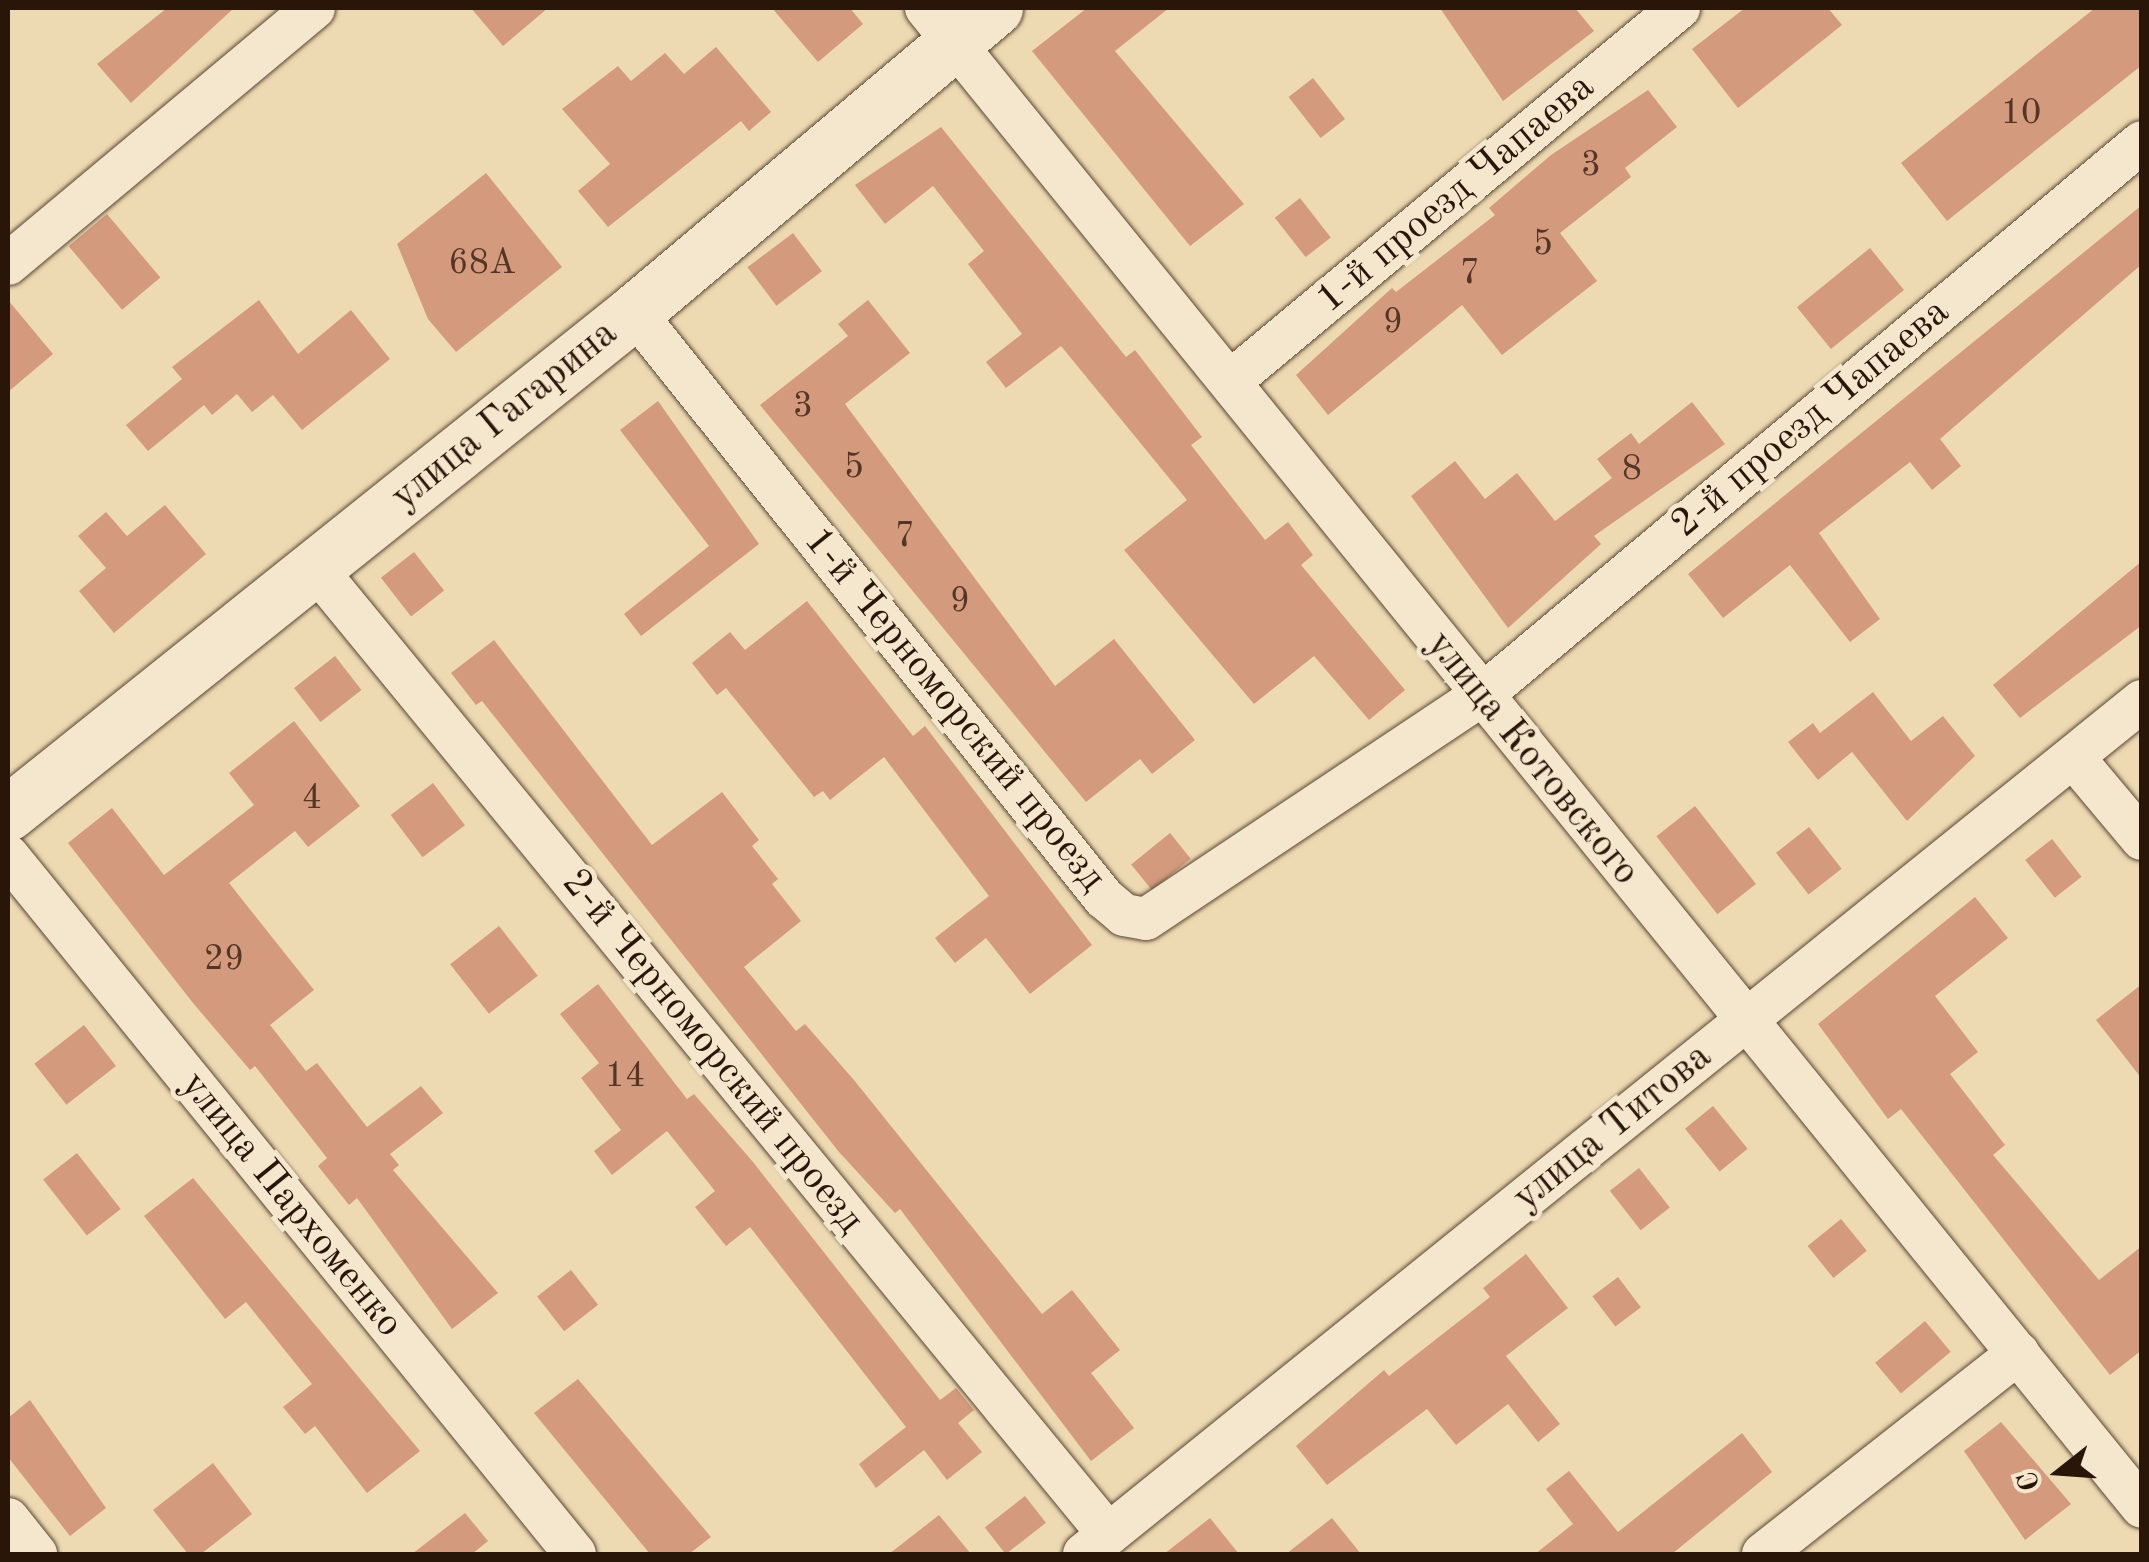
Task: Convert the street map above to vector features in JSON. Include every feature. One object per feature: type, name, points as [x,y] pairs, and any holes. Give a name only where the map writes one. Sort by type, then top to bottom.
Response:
[{"type":"street","points":[[8,264],[314,8]]},
{"type":"street","name":"1-й проезд Чапаева","points":[[1232,380],[1679,8]]},
{"type":"street","name":"улица Котовского","points":[[958,19],[1232,380],[1481,696],[1742,1023],[2142,1507]]},
{"type":"street","name":"улица Гагарина","points":[[8,813],[634,312],[958,19]]},
{"type":"street","name":"2-й проезд Чапаева","points":[[1481,696],[2142,142]]},
{"type":"street","name":"1-й Черноморский проезд","points":[[634,312],[1124,915],[1146,919],[1170,910],[1481,696]]},
{"type":"street","name":"2-й Черноморский проезд","points":[[316,569],[1096,1544]]},
{"type":"street","name":"улица Титова","points":[[1096,1544],[2142,701]]},
{"type":"street","points":[[2074,758],[2142,839]]},
{"type":"street","name":"улица Пархоменко","points":[[8,856],[576,1554]]},
{"type":"street","points":[[1763,1554],[2018,1353]]},
{"type":"street","points":[[8,1519],[36,1554]]},
{"type":"building","points":[[167,8],[234,8],[131,103],[97,64]]},
{"type":"building","points":[[471,8],[548,8],[503,46]]},
{"type":"building","points":[[772,8],[850,8],[863,24],[818,62]]},
{"type":"building","points":[[1087,8],[1169,8],[1115,51],[1244,204],[1190,246],[1032,51]]},
{"type":"building","points":[[1440,8],[1575,8],[1594,31],[1503,101]]},
{"type":"building","points":[[1745,8],[1828,8],[1842,25],[1738,108],[1692,49]]},
{"type":"building","points":[[2095,8],[2142,8],[2142,65],[1947,221],[1901,163]]},
{"type":"building","points":[[716,47],[771,112],[749,131],[741,121],[608,227],[578,191],[610,164],[562,109],[618,66],[631,81],[665,53],[684,74]]},
{"type":"building","points":[[1313,78],[1345,119],[1321,138],[1289,97]]},
{"type":"building","points":[[1648,90],[1677,127],[1625,168],[1631,177],[1560,233],[1597,281],[1502,355],[1462,305],[1328,415],[1296,375],[1392,288],[1396,292],[1495,215],[1489,208],[1551,155]]},
{"type":"building","points":[[941,127],[1126,357],[1135,350],[1202,437],[1191,445],[1265,540],[1288,522],[1313,555],[1301,565],[1405,690],[1369,720],[1314,656],[1254,704],[1124,550],[1187,500],[1061,346],[1006,388],[986,362],[1022,334],[968,264],[984,251],[933,186],[885,224],[855,185]]},
{"type":"building","points":[[486,173],[562,267],[456,352],[428,319],[397,244]]},
{"type":"building","points":[[1300,198],[1331,237],[1306,257],[1275,218]]},
{"type":"building","points":[[2142,205],[2142,264],[1940,439],[1961,466],[1932,490],[1910,462],[1819,533],[1880,619],[1850,642],[1790,565],[1723,618],[1688,574]]},
{"type":"building","points":[[107,214],[160,278],[122,310],[69,246]]},
{"type":"building","points":[[793,233],[822,271],[776,306],[747,267]]},
{"type":"building","points":[[1870,248],[1904,290],[1831,349],[1797,307]]},
{"type":"building","points":[[8,300],[53,354],[8,392]]},
{"type":"building","points":[[259,300],[298,354],[351,310],[390,359],[302,430],[273,395],[252,412],[237,394],[212,415],[204,405],[148,451],[126,425],[182,379],[172,367]]},
{"type":"building","points":[[868,300],[910,353],[845,404],[1055,686],[1114,639],[1195,740],[1152,774],[1140,759],[1086,802],[760,405],[848,336],[838,324]]},
{"type":"building","points":[[658,401],[759,544],[641,636],[624,614],[709,546],[620,430]]},
{"type":"building","points":[[1692,402],[1725,444],[1594,536],[1601,544],[1508,628],[1411,496],[1455,461],[1485,499],[1517,473],[1555,521],[1612,478],[1597,459],[1631,433],[1639,444]]},
{"type":"building","points":[[165,505],[206,554],[114,633],[79,591],[106,568],[78,536],[106,512],[127,536]]},
{"type":"building","points":[[414,552],[444,591],[411,616],[381,578]]},
{"type":"building","points":[[2142,561],[2142,625],[2020,718],[1993,685]]},
{"type":"building","points":[[807,601],[913,736],[925,726],[1092,945],[1030,994],[986,938],[955,963],[935,938],[989,896],[884,757],[830,800],[823,791],[814,797],[726,688],[717,695],[692,663],[730,632],[745,650]]},
{"type":"building","points":[[494,640],[652,845],[722,792],[759,840],[752,846],[778,879],[772,884],[801,921],[744,967],[796,1031],[805,1024],[854,1080],[1042,1314],[1072,1290],[1120,1350],[1091,1373],[1134,1428],[1091,1461],[900,1209],[895,1213],[839,1152],[482,701],[476,705],[451,673]]},
{"type":"building","points":[[335,656],[361,690],[320,722],[294,688]]},
{"type":"building","points":[[1873,692],[1911,741],[1943,716],[1975,756],[1907,821],[1852,752],[1818,780],[1788,742],[1813,723],[1820,733]]},
{"type":"building","points":[[294,721],[360,806],[308,847],[295,831],[229,883],[314,990],[270,1025],[306,1071],[317,1063],[367,1127],[421,1086],[443,1113],[390,1154],[399,1165],[393,1170],[498,1293],[452,1329],[357,1198],[349,1205],[318,1166],[327,1158],[255,1066],[250,1070],[193,1003],[68,843],[112,808],[164,875],[254,805],[229,773]]},
{"type":"building","points":[[433,783],[465,825],[423,857],[391,815]]},
{"type":"building","points":[[1695,806],[1756,884],[1717,914],[1656,836]]},
{"type":"building","points":[[1809,827],[1842,869],[1809,895],[1776,853]]},
{"type":"building","points":[[1170,833],[1191,859],[1152,890],[1131,864]]},
{"type":"building","points":[[2052,839],[2082,877],[2055,898],[2025,860]]},
{"type":"building","points":[[1975,897],[2008,938],[1935,996],[1978,1052],[1950,1074],[2005,1145],[1993,1155],[2099,1280],[2142,1246],[2142,1350],[2110,1375],[1901,1109],[1888,1119],[1818,1024]]},
{"type":"building","points":[[499,926],[538,976],[489,1014],[450,964]]},
{"type":"building","points":[[598,984],[687,1099],[694,1094],[753,1162],[940,1400],[956,1388],[974,1410],[958,1423],[982,1452],[947,1480],[924,1450],[876,1488],[859,1464],[906,1427],[750,1227],[726,1246],[695,1207],[715,1191],[667,1131],[612,1175],[594,1151],[621,1130],[581,1078],[599,1063],[560,1014]]},
{"type":"building","points":[[2142,984],[2142,1079],[2096,1020]]},
{"type":"building","points":[[84,1025],[116,1066],[66,1105],[34,1064]]},
{"type":"building","points":[[1713,1106],[1748,1149],[1720,1171],[1685,1129]]},
{"type":"building","points":[[77,1153],[121,1209],[87,1235],[43,1179]]},
{"type":"building","points":[[1639,1168],[1670,1207],[1641,1230],[1610,1191]]},
{"type":"building","points":[[193,1178],[420,1451],[367,1493],[315,1426],[305,1434],[283,1407],[312,1384],[246,1302],[225,1319],[144,1216]]},
{"type":"building","points":[[1841,1219],[1867,1251],[1833,1278],[1808,1246]]},
{"type":"building","points":[[1526,1254],[1568,1308],[1506,1356],[1560,1424],[1538,1442],[1508,1404],[1456,1445],[1427,1409],[1327,1485],[1296,1446],[1384,1370],[1389,1376],[1490,1297],[1483,1288]]},
{"type":"building","points":[[571,1270],[598,1305],[564,1331],[537,1296]]},
{"type":"building","points":[[1618,1277],[1641,1307],[1615,1327],[1592,1296]]},
{"type":"building","points":[[1925,1321],[1951,1352],[1901,1393],[1875,1363]]},
{"type":"building","points":[[578,1379],[711,1537],[689,1554],[650,1554],[534,1413]]},
{"type":"building","points":[[30,1400],[106,1508],[70,1536],[8,1457],[8,1418]]},
{"type":"building","points":[[2001,1422],[2071,1504],[2025,1540],[1964,1451]]},
{"type":"building","points":[[1742,1433],[1772,1472],[1672,1554],[1535,1554],[1573,1524],[1546,1489],[1569,1471],[1618,1532]]},
{"type":"building","points":[[213,1463],[252,1514],[201,1554],[188,1554],[153,1510]]},
{"type":"building","points":[[1025,1496],[1046,1523],[1006,1554],[985,1527]]},
{"type":"building","points":[[465,1513],[488,1541],[472,1554],[412,1554]]},
{"type":"building","points":[[939,1515],[971,1554],[889,1554]]},
{"type":"building","points":[[1210,1518],[1239,1554],[1164,1554]]},
{"type":"building","points":[[1332,1518],[1361,1554],[1286,1554]]}]
